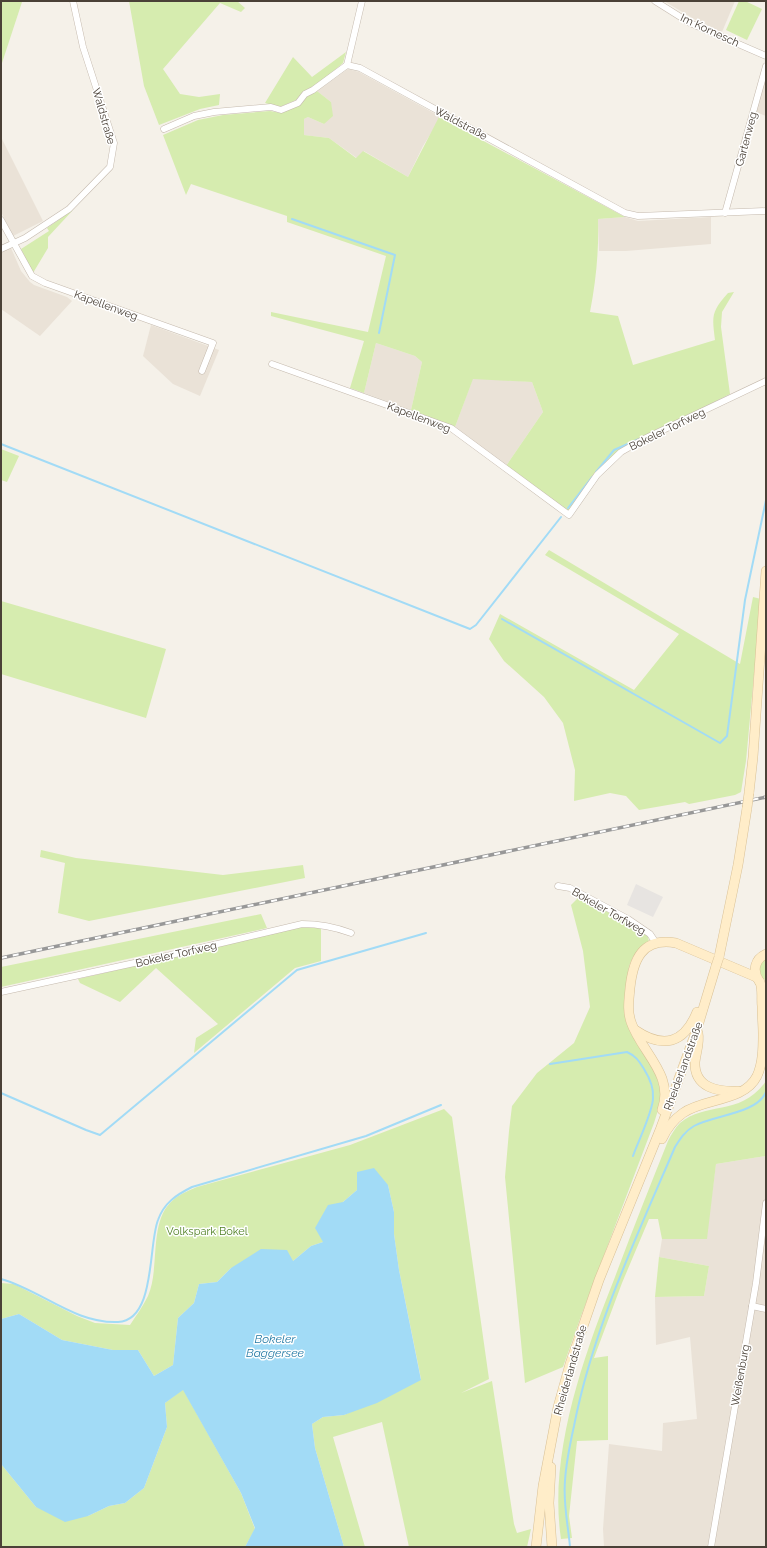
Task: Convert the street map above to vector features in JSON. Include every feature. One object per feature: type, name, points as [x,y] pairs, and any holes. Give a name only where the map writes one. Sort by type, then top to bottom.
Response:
[{"type":"main road","name":"Rheiderlandstraße","points":[[536,1547],[543,1486],[562,1393],[584,1321],[599,1280],[660,1130],[697,1029],[717,961],[738,865],[749,793],[766,571]]},
{"type":"main road","points":[[660,1130],[657,1122],[664,1104],[665,1093],[663,1079],[657,1066],[640,1042],[634,1029],[628,1006],[632,972],[637,958],[642,951],[656,943],[666,941],[676,943],[731,966],[761,982]]},
{"type":"main road","points":[[652,1150],[660,1144],[670,1125],[683,1113],[692,1108],[729,1098],[747,1088],[763,1070],[765,1012],[761,1005],[761,982],[755,966],[760,957],[766,952]]},
{"type":"main road","points":[[731,966],[755,966]]},
{"type":"main road","points":[[634,1029],[653,1040],[662,1042],[675,1039],[688,1030],[693,1023],[700,1005],[707,998]]},
{"type":"main road","points":[[697,1029],[699,1039],[695,1064],[697,1074],[702,1081],[715,1090],[740,1091]]},
{"type":"main road","points":[[550,1452],[551,1473],[549,1503],[552,1547]]},
{"type":"street","name":"Waldstraße","points":[[1,249],[25,238],[69,209],[110,167],[114,143],[83,47],[73,1]]},
{"type":"street","points":[[164,129],[194,116],[214,112],[271,108],[281,110],[298,102],[305,94],[313,90],[347,65],[362,1]]},
{"type":"street","name":"Im Kornesch","points":[[655,1],[690,22],[766,56]]},
{"type":"street","name":"Waldstraße","points":[[347,65],[360,68],[625,213],[638,216],[766,211]]},
{"type":"street","name":"Gartenweg","points":[[725,213],[766,66]]},
{"type":"street","name":"Kapellenweg","points":[[1,220],[32,276],[46,283],[213,343],[202,371]]},
{"type":"street","name":"Kapellenweg","points":[[272,364],[451,428],[569,515]]},
{"type":"street","name":"Bokeler Torfweg","points":[[569,515],[597,475],[622,452],[766,382]]},
{"type":"street","name":"Bokeler Torfweg","points":[[558,886],[570,888],[628,919],[650,934],[656,943]]},
{"type":"street","name":"Bokeler Torfweg","points":[[1,992],[171,955],[302,924],[321,925],[351,933]]},
{"type":"street","name":"Weißenburg","points":[[711,1547],[756,1283],[766,1203]]},
{"type":"street","points":[[752,1306],[766,1309]]},
{"type":"shaded area","points":[[664,1],[735,1],[722,32],[704,25]]},
{"type":"shaded area","points":[[348,69],[359,72],[441,117],[423,146],[408,177],[364,151],[357,158],[329,138],[304,135],[304,119],[308,117],[324,124],[331,102],[317,91]]},
{"type":"shaded area","points":[[766,76],[766,116],[756,112]]},
{"type":"shaded area","points":[[1,137],[43,221],[13,236],[1,212]]},
{"type":"shaded area","points":[[625,217],[638,221],[711,217],[711,244],[626,251],[599,251],[598,219]]},
{"type":"shaded area","points":[[11,248],[21,271],[30,282],[34,285],[67,297],[72,301],[40,336],[1,309],[1,252]]},
{"type":"shaded area","points":[[151,325],[219,350],[200,396],[173,384],[143,356]]},
{"type":"shaded area","points":[[376,343],[415,356],[422,362],[411,410],[364,393]]},
{"type":"shaded area","points":[[473,378],[532,382],[543,412],[506,466],[455,427]]},
{"type":"shaded area","points":[[636,884],[663,897],[653,917],[627,905]]},
{"type":"shaded area","points":[[766,1156],[766,1547],[604,1547],[603,1529],[609,1444],[662,1451],[663,1423],[697,1419],[690,1337],[656,1345],[655,1297],[704,1296],[709,1266],[659,1257],[662,1239],[706,1239],[716,1164]]},
{"type":"green space","points":[[1,1],[23,1],[1,66]]},
{"type":"green space","points":[[129,1],[237,1],[245,8],[241,12],[220,3],[163,69],[180,94],[199,97],[220,94],[219,105],[200,109],[159,125],[144,86]]},
{"type":"green space","points":[[739,1],[745,1],[762,9],[747,40],[726,30]]},
{"type":"green space","points":[[346,52],[343,63],[312,89],[303,92],[296,100],[280,107],[265,103],[293,57],[312,77]]},
{"type":"green space","points":[[317,91],[331,102],[333,116],[324,124],[308,117],[304,119],[304,135],[329,138],[356,158],[363,151],[408,177],[439,117],[625,217],[598,219],[597,266],[590,312],[618,316],[633,365],[715,340],[713,325],[714,315],[718,305],[728,293],[734,292],[722,312],[721,327],[730,394],[620,450],[568,512],[506,466],[543,412],[532,382],[473,379],[455,427],[411,410],[422,362],[415,356],[376,343],[364,393],[350,388],[364,341],[271,316],[271,312],[368,332],[386,256],[287,222],[287,216],[191,184],[186,195],[163,135],[198,120],[223,115],[270,111],[281,113],[298,106],[306,97]]},
{"type":"green space","points":[[73,210],[48,237],[48,248],[33,273],[21,249],[49,231],[47,228]]},
{"type":"green space","points":[[1,449],[19,456],[7,482],[1,480]]},
{"type":"green space","points":[[549,550],[740,664],[753,597],[761,599],[746,761],[741,792],[735,795],[689,804],[685,802],[639,810],[626,796],[610,793],[574,801],[575,770],[563,723],[544,697],[504,661],[489,639],[500,614],[634,690],[679,634],[545,555]]},
{"type":"green space","points":[[1,601],[166,649],[146,718],[1,674]]},
{"type":"green space","points":[[41,850],[76,858],[223,875],[303,865],[305,878],[89,921],[58,913],[65,863],[40,857]]},
{"type":"green space","points":[[579,897],[642,931],[648,937],[649,942],[639,949],[629,966],[624,1011],[627,1023],[655,1069],[662,1093],[654,1123],[563,1367],[525,1383],[505,1177],[509,1131],[512,1106],[537,1073],[574,1043],[590,1007],[583,951],[571,905]]},
{"type":"green space","points":[[261,914],[267,928],[1,987],[1,967]]},
{"type":"green space","points":[[302,927],[321,927],[321,961],[295,968],[194,1053],[196,1038],[218,1024],[156,968],[120,1002],[80,983],[78,979]]},
{"type":"green space","points":[[766,958],[766,981],[761,975],[760,967]]},
{"type":"green space","points":[[766,1081],[766,1156],[716,1164],[707,1239],[662,1239],[658,1219],[649,1219],[622,1283],[594,1358],[608,1356],[608,1440],[577,1441],[569,1516],[572,1538],[561,1539],[558,1507],[560,1473],[564,1439],[572,1405],[581,1372],[603,1307],[668,1141],[678,1125],[690,1116],[746,1100]]},
{"type":"green space","name":"Volkspark Bokel","points":[[444,1109],[452,1117],[489,1379],[461,1393],[492,1381],[514,1524],[517,1533],[531,1529],[527,1547],[409,1547],[382,1422],[333,1437],[365,1547],[344,1547],[315,1448],[312,1424],[323,1417],[344,1415],[421,1379],[399,1270],[394,1234],[394,1212],[388,1185],[357,1190],[343,1202],[323,1242],[311,1246],[293,1261],[231,1268],[217,1282],[199,1284],[194,1303],[178,1318],[173,1365],[154,1376],[138,1350],[113,1350],[62,1340],[19,1314],[1,1319],[1,1283],[14,1284],[77,1316],[95,1323],[130,1325],[142,1307],[152,1285],[159,1223],[170,1203],[176,1198],[197,1187],[350,1145]]},
{"type":"green space","points":[[659,1257],[709,1266],[704,1296],[655,1297]]},
{"type":"green space","points":[[183,1389],[241,1493],[255,1529],[245,1547],[1,1547],[1,1464],[36,1507],[88,1516],[109,1506],[125,1503],[144,1488],[167,1427],[165,1403]]},
{"type":"water","name":"Bokeler Baggersee","points":[[374,1168],[388,1185],[394,1212],[394,1234],[399,1270],[421,1380],[377,1403],[344,1415],[323,1417],[312,1424],[315,1448],[344,1547],[245,1547],[255,1528],[241,1493],[183,1390],[165,1403],[167,1427],[144,1488],[125,1503],[109,1506],[88,1516],[65,1522],[36,1507],[1,1464],[1,1319],[19,1314],[62,1340],[113,1350],[138,1350],[154,1376],[173,1365],[178,1318],[194,1303],[199,1284],[217,1282],[231,1268],[261,1249],[287,1250],[293,1261],[311,1246],[323,1242],[315,1228],[328,1205],[343,1202],[357,1190],[357,1172]]},
{"type":"waterway","points":[[292,219],[395,255],[379,333]]},
{"type":"waterway","points":[[596,472],[614,450],[639,439]]},
{"type":"waterway","points":[[1,444],[470,629],[476,625],[561,517]]},
{"type":"waterway","points":[[568,508],[592,477]]},
{"type":"waterway","points":[[502,619],[720,743],[727,736],[745,600],[766,500]]},
{"type":"waterway","points":[[1,1093],[100,1135],[297,970],[426,933]]},
{"type":"waterway","points":[[550,1064],[627,1052],[637,1059],[644,1069],[652,1086],[653,1098],[648,1118],[633,1156]]},
{"type":"waterway","points":[[570,1547],[565,1498],[567,1460],[582,1390],[604,1319],[645,1215],[675,1147],[685,1133],[702,1122],[744,1110],[754,1105],[766,1092]]},
{"type":"waterway","points":[[1,1279],[16,1284],[87,1318],[118,1322],[130,1318],[139,1309],[145,1295],[158,1220],[167,1204],[176,1196],[192,1187],[366,1136],[441,1105]]},
{"type":"railway","points":[[1,958],[766,797]]}]
